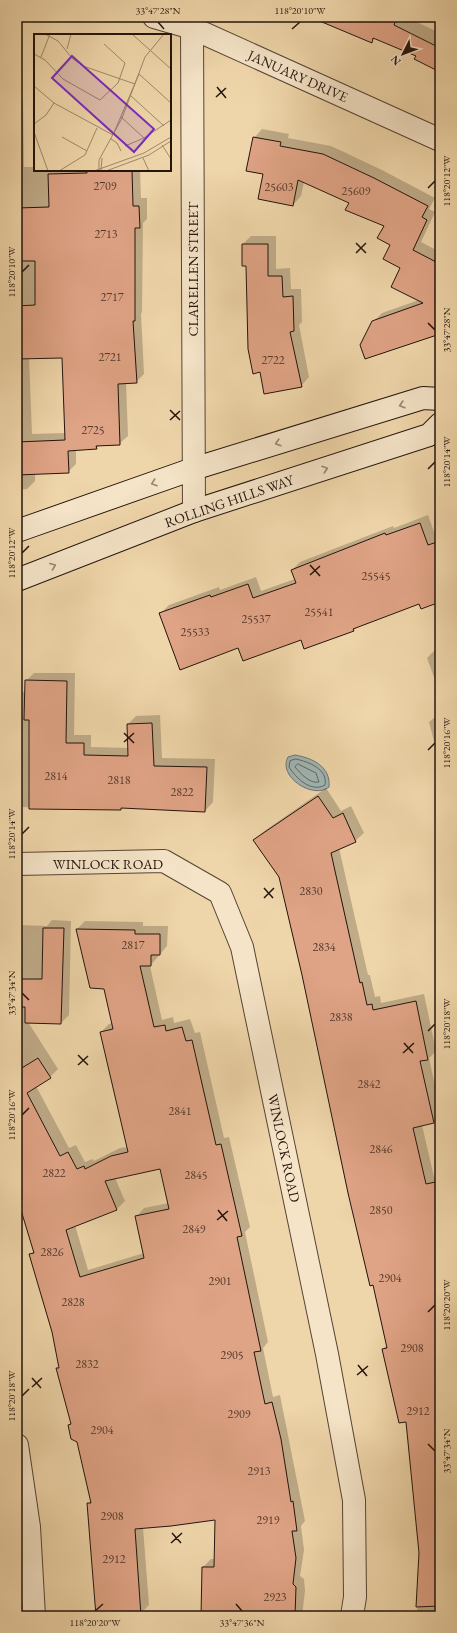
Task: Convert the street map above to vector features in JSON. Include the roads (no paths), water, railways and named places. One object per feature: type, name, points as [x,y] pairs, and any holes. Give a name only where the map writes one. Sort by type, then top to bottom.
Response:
[{"type":"street","name":"JANUARY DRIVE","points":[[154,17],[192,28],[440,140]]},
{"type":"street","name":"CLARELLEN STREET","points":[[192,28],[194,510]]},
{"type":"street","points":[[17,531],[193,469],[423,398],[440,399]]},
{"type":"street","name":"ROLLING HILLS WAY","points":[[17,580],[194,510],[429,435],[440,424]]},
{"type":"street","name":"WINLOCK ROAD","points":[[17,864],[164,861],[220,893],[242,947],[327,1354],[351,1485],[354,1508],[355,1597],[352,1616]]},
{"type":"street","points":[[17,1445],[29,1527],[34,1616]]},
{"type":"water","points":[[295,755],[308,758],[320,765],[327,774],[329,787],[322,790],[314,790],[298,784],[288,772],[286,764],[288,757]]}]
